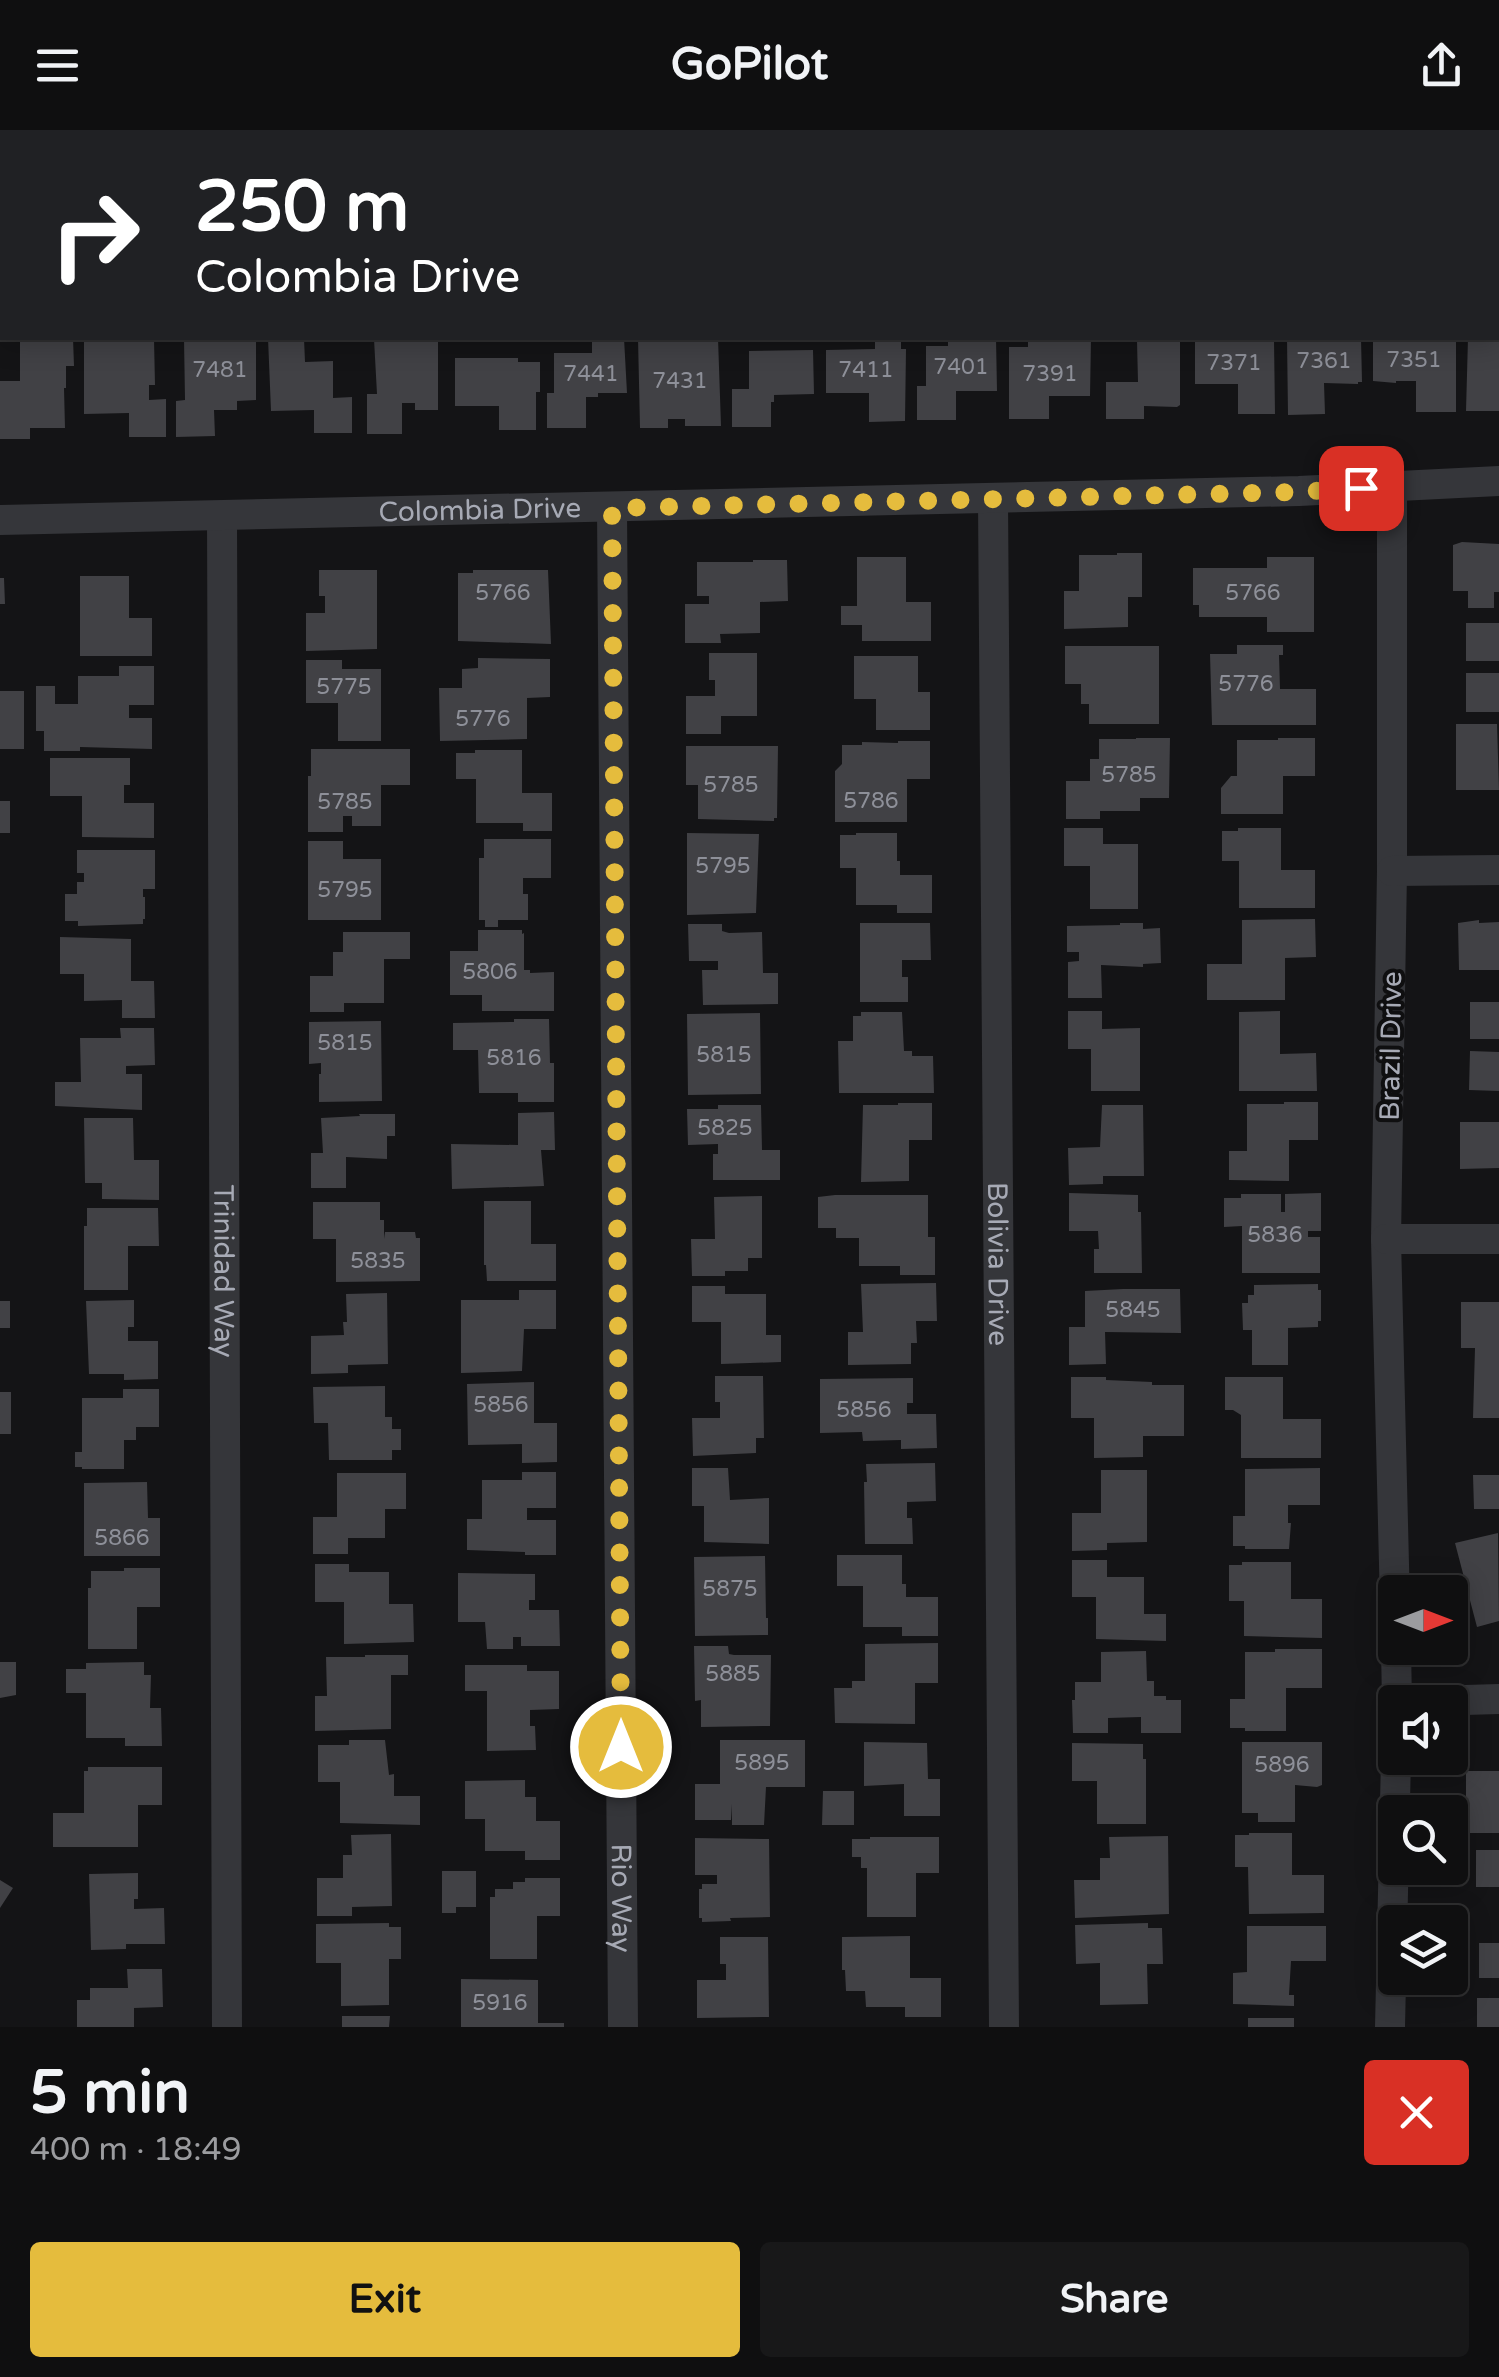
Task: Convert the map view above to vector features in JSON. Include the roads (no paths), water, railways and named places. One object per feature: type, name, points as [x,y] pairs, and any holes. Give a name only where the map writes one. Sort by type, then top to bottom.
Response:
[{"type":"street","name":"Colombia Drive","points":[[0,520],[1299,492],[1499,481]]},
{"type":"street","name":"Brazil Drive","points":[[1392,486],[1392,872],[1386,1239],[1394,1575]]},
{"type":"street","name":"Bolivia Drive","points":[[993,499],[1004,2027]]},
{"type":"street","name":"Rio Way","points":[[612,508],[623,2027]]},
{"type":"street","name":"Trinidad Way","points":[[222,516],[226,2027]]},
{"type":"street","points":[[1392,872],[1499,870]]},
{"type":"street","points":[[1386,1239],[1499,1240]]},
{"type":"street","points":[[1468,1700],[1499,1699]]},
{"type":"street","points":[[1390,2027],[1396,1775]]}]
